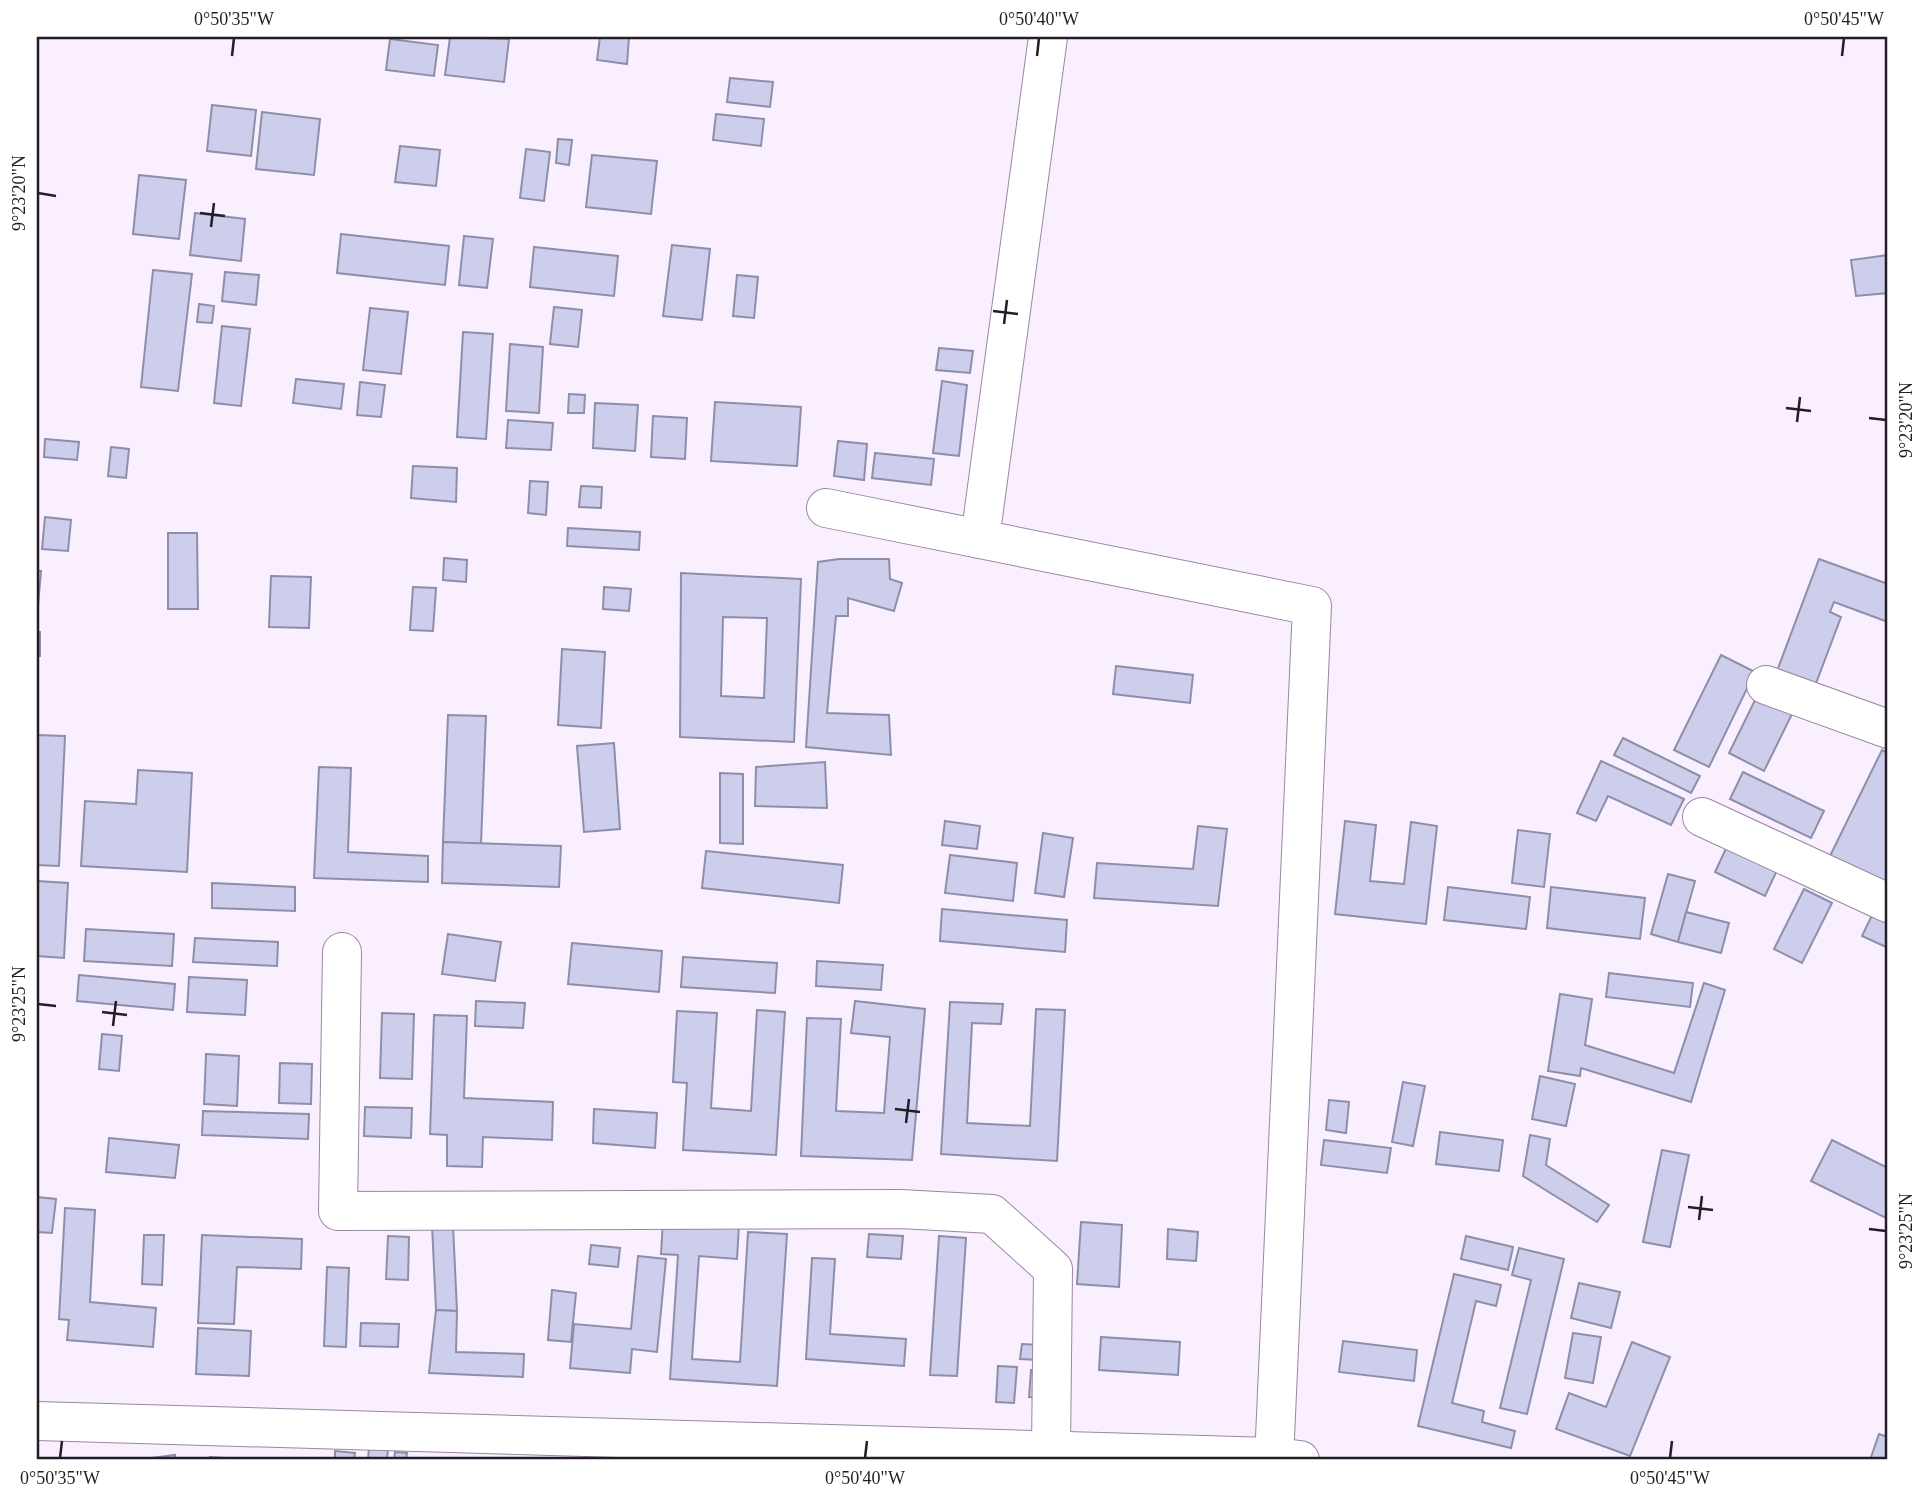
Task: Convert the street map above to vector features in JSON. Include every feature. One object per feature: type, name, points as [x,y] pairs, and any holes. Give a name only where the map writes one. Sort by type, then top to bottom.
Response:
[{"type":"street","points":[[980,539],[1048,37]]},
{"type":"street","points":[[37,1421],[1283,1459],[1312,606],[827,508]]},
{"type":"street","points":[[1766,685],[1888,729]]},
{"type":"street","points":[[1702,817],[1888,903]]},
{"type":"street","points":[[342,952],[338,1211],[900,1209],[992,1214],[1053,1269],[1051,1450]]},
{"type":"building","points":[[450,37],[509,39],[504,82],[445,75]]},
{"type":"building","points":[[600,37],[629,37],[627,64],[597,60]]},
{"type":"building","points":[[390,39],[438,45],[434,76],[386,70]]},
{"type":"building","points":[[730,78],[773,82],[770,107],[727,102]]},
{"type":"building","points":[[212,105],[256,110],[251,156],[207,151]]},
{"type":"building","points":[[262,112],[320,119],[314,175],[256,169]]},
{"type":"building","points":[[716,114],[764,119],[761,146],[713,140]]},
{"type":"building","points":[[558,139],[572,140],[569,165],[556,163]]},
{"type":"building","points":[[400,146],[440,150],[436,186],[395,182]]},
{"type":"building","points":[[526,149],[550,152],[544,201],[520,198]]},
{"type":"building","points":[[592,155],[657,161],[651,214],[586,207]]},
{"type":"building","points":[[139,175],[186,180],[179,239],[133,234]]},
{"type":"building","points":[[195,213],[245,219],[241,261],[190,255]]},
{"type":"building","points":[[341,234],[449,246],[445,285],[337,273]]},
{"type":"building","points":[[464,236],[493,239],[487,288],[459,285]]},
{"type":"building","points":[[672,245],[710,249],[702,320],[663,316]]},
{"type":"building","points":[[534,247],[618,256],[614,296],[530,287]]},
{"type":"building","points":[[1888,255],[1888,293],[1856,296],[1851,260]]},
{"type":"building","points":[[153,270],[192,274],[178,391],[141,387]]},
{"type":"building","points":[[225,272],[259,275],[256,305],[222,301]]},
{"type":"building","points":[[737,275],[758,277],[754,318],[733,316]]},
{"type":"building","points":[[199,304],[214,306],[212,323],[197,322]]},
{"type":"building","points":[[554,307],[582,310],[578,347],[550,344]]},
{"type":"building","points":[[370,308],[408,312],[401,374],[363,370]]},
{"type":"building","points":[[222,326],[250,329],[241,406],[214,403]]},
{"type":"building","points":[[463,332],[493,334],[486,439],[457,437]]},
{"type":"building","points":[[510,344],[543,347],[539,413],[506,411]]},
{"type":"building","points":[[939,348],[973,351],[970,373],[936,370]]},
{"type":"building","points":[[296,379],[344,384],[341,409],[293,403]]},
{"type":"building","points":[[942,381],[967,385],[959,456],[933,453]]},
{"type":"building","points":[[360,382],[385,385],[381,417],[357,415]]},
{"type":"building","points":[[569,394],[585,395],[584,413],[568,413]]},
{"type":"building","points":[[715,402],[801,407],[797,466],[711,461]]},
{"type":"building","points":[[595,403],[638,405],[635,451],[593,448]]},
{"type":"building","points":[[653,416],[687,418],[685,459],[651,457]]},
{"type":"building","points":[[508,420],[553,423],[551,450],[506,448]]},
{"type":"building","points":[[45,439],[79,442],[77,460],[44,457]]},
{"type":"building","points":[[838,441],[867,444],[864,480],[834,476]]},
{"type":"building","points":[[111,447],[129,449],[126,478],[108,476]]},
{"type":"building","points":[[875,453],[934,459],[931,485],[872,478]]},
{"type":"building","points":[[413,466],[457,468],[456,502],[411,498]]},
{"type":"building","points":[[530,481],[548,482],[546,515],[528,513]]},
{"type":"building","points":[[581,486],[602,487],[601,508],[579,507]]},
{"type":"building","points":[[45,517],[71,520],[68,551],[42,549]]},
{"type":"building","points":[[568,528],[640,532],[639,550],[567,546]]},
{"type":"building","points":[[168,533],[197,533],[198,609],[168,609]]},
{"type":"building","points":[[444,558],[467,560],[466,582],[443,580]]},
{"type":"building","points":[[839,559],[889,559],[890,579],[902,583],[894,611],[848,598],[848,616],[836,616],[827,713],[889,715],[891,755],[806,747],[818,562]]},
{"type":"building","points":[[1819,559],[1888,584],[1888,622],[1834,602],[1830,612],[1841,617],[1815,686],[1777,671]]},
{"type":"building","points":[[37,571],[41,571],[38,606],[37,605]]},
{"type":"building","points":[[681,573],[801,579],[794,742],[680,737]],"holes":[[[723,617],[767,618],[764,698],[721,696]]]},
{"type":"building","points":[[271,576],[311,577],[309,628],[269,627]]},
{"type":"building","points":[[413,587],[436,588],[433,631],[410,630]]},
{"type":"building","points":[[604,587],[631,589],[629,611],[603,609]]},
{"type":"building","points":[[37,632],[40,632],[40,656],[37,656]]},
{"type":"building","points":[[562,649],[605,652],[601,728],[558,725]]},
{"type":"building","points":[[1721,655],[1755,672],[1709,767],[1674,750]]},
{"type":"building","points":[[1116,666],[1193,675],[1190,703],[1113,694]]},
{"type":"building","points":[[1759,692],[1794,710],[1764,771],[1729,753]]},
{"type":"building","points":[[448,715],[486,716],[481,844],[443,842]]},
{"type":"building","points":[[37,735],[65,736],[59,866],[37,865]]},
{"type":"building","points":[[1623,738],[1700,776],[1691,793],[1614,755]]},
{"type":"building","points":[[614,743],[620,829],[584,832],[577,746]]},
{"type":"building","points":[[1882,750],[1888,753],[1888,889],[1828,860]]},
{"type":"building","points":[[1601,761],[1684,799],[1671,825],[1608,796],[1596,821],[1577,813]]},
{"type":"building","points":[[825,762],[827,808],[755,806],[756,767]]},
{"type":"building","points":[[319,767],[351,768],[348,852],[428,856],[428,882],[314,878]]},
{"type":"building","points":[[138,770],[192,773],[187,872],[81,866],[85,801],[136,804]]},
{"type":"building","points":[[1743,772],[1824,811],[1811,838],[1730,799]]},
{"type":"building","points":[[720,773],[743,774],[743,844],[720,843]]},
{"type":"building","points":[[945,821],[980,826],[977,849],[942,845]]},
{"type":"building","points":[[1345,821],[1376,825],[1370,881],[1404,884],[1411,822],[1437,826],[1426,924],[1335,914]]},
{"type":"building","points":[[1198,826],[1227,829],[1218,906],[1094,898],[1097,863],[1193,869]]},
{"type":"building","points":[[1518,830],[1550,834],[1544,887],[1512,883]]},
{"type":"building","points":[[1043,833],[1073,838],[1064,897],[1035,893]]},
{"type":"building","points":[[1730,840],[1780,864],[1765,896],[1715,872]]},
{"type":"building","points":[[443,842],[561,846],[559,887],[442,883]]},
{"type":"building","points":[[706,851],[843,865],[839,903],[702,888]]},
{"type":"building","points":[[950,855],[1017,863],[1013,901],[945,893]]},
{"type":"building","points":[[1668,874],[1695,881],[1678,942],[1651,934]]},
{"type":"building","points":[[37,881],[68,883],[64,958],[37,956]]},
{"type":"building","points":[[212,883],[295,887],[295,911],[212,908]]},
{"type":"building","points":[[1448,887],[1530,897],[1526,929],[1444,920]]},
{"type":"building","points":[[1551,887],[1645,898],[1640,939],[1547,928]]},
{"type":"building","points":[[1804,889],[1832,903],[1802,963],[1774,949]]},
{"type":"building","points":[[942,909],[1067,920],[1065,952],[940,941]]},
{"type":"building","points":[[1686,912],[1729,923],[1721,953],[1678,942]]},
{"type":"building","points":[[1873,913],[1888,921],[1888,948],[1862,936]]},
{"type":"building","points":[[86,929],[174,934],[172,966],[84,961]]},
{"type":"building","points":[[448,934],[501,942],[495,981],[442,974]]},
{"type":"building","points":[[195,938],[278,942],[277,966],[193,962]]},
{"type":"building","points":[[572,943],[662,951],[659,992],[568,984]]},
{"type":"building","points":[[683,957],[777,963],[775,993],[681,987]]},
{"type":"building","points":[[817,961],[883,965],[881,990],[816,986]]},
{"type":"building","points":[[1609,973],[1693,983],[1690,1007],[1606,997]]},
{"type":"building","points":[[79,975],[175,984],[173,1010],[77,1001]]},
{"type":"building","points":[[189,977],[247,980],[245,1015],[187,1012]]},
{"type":"building","points":[[1704,983],[1725,990],[1691,1102],[1581,1068],[1580,1076],[1548,1071],[1560,994],[1592,999],[1585,1045],[1674,1073]]},
{"type":"building","points":[[476,1001],[525,1003],[523,1028],[475,1026]]},
{"type":"building","points":[[855,1001],[925,1009],[912,1160],[801,1156],[807,1018],[841,1019],[836,1111],[884,1113],[890,1037],[851,1033]]},
{"type":"building","points":[[950,1002],[1003,1004],[1001,1024],[972,1023],[967,1123],[1030,1126],[1036,1009],[1065,1010],[1057,1161],[941,1154]]},
{"type":"building","points":[[757,1010],[785,1012],[776,1155],[683,1150],[687,1083],[673,1082],[677,1011],[717,1013],[711,1108],[751,1111]]},
{"type":"building","points":[[382,1013],[414,1014],[412,1079],[380,1078]]},
{"type":"building","points":[[434,1015],[467,1016],[464,1098],[553,1102],[552,1140],[483,1137],[482,1167],[447,1166],[447,1135],[430,1134]]},
{"type":"building","points":[[102,1034],[122,1036],[119,1071],[99,1069]]},
{"type":"building","points":[[206,1054],[239,1056],[237,1106],[204,1104]]},
{"type":"building","points":[[280,1063],[312,1064],[311,1104],[279,1103]]},
{"type":"building","points":[[1540,1076],[1575,1084],[1566,1126],[1532,1119]]},
{"type":"building","points":[[1403,1082],[1425,1086],[1413,1146],[1392,1142]]},
{"type":"building","points":[[1329,1100],[1349,1102],[1346,1133],[1326,1130]]},
{"type":"building","points":[[365,1107],[412,1108],[411,1138],[364,1136]]},
{"type":"building","points":[[594,1109],[657,1113],[655,1148],[593,1143]]},
{"type":"building","points":[[203,1111],[309,1114],[308,1139],[202,1135]]},
{"type":"building","points":[[1440,1132],[1503,1140],[1499,1171],[1436,1164]]},
{"type":"building","points":[[1530,1135],[1550,1139],[1546,1165],[1609,1205],[1597,1222],[1523,1176]]},
{"type":"building","points":[[109,1138],[179,1145],[175,1178],[106,1172]]},
{"type":"building","points":[[1324,1140],[1391,1148],[1387,1173],[1321,1165]]},
{"type":"building","points":[[1832,1140],[1888,1168],[1888,1219],[1811,1181]]},
{"type":"building","points":[[1662,1150],[1689,1155],[1670,1247],[1643,1242]]},
{"type":"building","points":[[37,1197],[56,1199],[52,1233],[37,1232]]},
{"type":"building","points":[[65,1208],[95,1210],[90,1302],[156,1308],[153,1347],[67,1340],[69,1320],[59,1319]]},
{"type":"building","points":[[663,1220],[739,1225],[737,1259],[699,1256],[692,1359],[740,1362],[748,1232],[787,1234],[777,1386],[670,1379],[678,1255],[661,1254]]},
{"type":"building","points":[[1081,1222],[1122,1225],[1119,1287],[1077,1284]]},
{"type":"building","points":[[432,1225],[453,1225],[457,1311],[436,1310]]},
{"type":"building","points":[[1168,1229],[1198,1232],[1196,1261],[1167,1259]]},
{"type":"building","points":[[869,1234],[903,1236],[901,1259],[867,1257]]},
{"type":"building","points":[[144,1235],[164,1235],[162,1285],[142,1284]]},
{"type":"building","points":[[202,1235],[302,1239],[301,1269],[237,1267],[234,1324],[198,1323]]},
{"type":"building","points":[[388,1236],[409,1237],[408,1280],[386,1279]]},
{"type":"building","points":[[939,1236],[966,1238],[957,1376],[930,1375]]},
{"type":"building","points":[[1466,1236],[1513,1247],[1508,1270],[1461,1259]]},
{"type":"building","points":[[591,1245],[620,1248],[618,1267],[589,1264]]},
{"type":"building","points":[[1519,1248],[1564,1259],[1527,1414],[1500,1408],[1531,1280],[1512,1275]]},
{"type":"building","points":[[638,1256],[666,1259],[657,1352],[632,1349],[630,1373],[570,1368],[574,1324],[631,1329]]},
{"type":"building","points":[[812,1258],[835,1259],[830,1334],[906,1339],[904,1366],[806,1359]]},
{"type":"building","points":[[327,1267],[349,1268],[346,1347],[324,1346]]},
{"type":"building","points":[[1454,1274],[1501,1285],[1496,1306],[1476,1301],[1452,1403],[1484,1411],[1482,1422],[1515,1431],[1511,1448],[1418,1426]]},
{"type":"building","points":[[1579,1283],[1620,1292],[1611,1328],[1571,1318]]},
{"type":"building","points":[[552,1290],[576,1293],[571,1342],[548,1340]]},
{"type":"building","points":[[436,1310],[457,1311],[456,1352],[524,1354],[523,1377],[429,1373]]},
{"type":"building","points":[[361,1323],[399,1324],[398,1347],[360,1346]]},
{"type":"building","points":[[198,1328],[251,1331],[249,1376],[196,1374]]},
{"type":"building","points":[[1573,1333],[1601,1337],[1593,1383],[1565,1378]]},
{"type":"building","points":[[1101,1337],[1180,1342],[1178,1375],[1099,1370]]},
{"type":"building","points":[[1343,1341],[1417,1350],[1414,1381],[1339,1372]]},
{"type":"building","points":[[1632,1342],[1670,1357],[1630,1456],[1556,1429],[1569,1393],[1606,1407]]},
{"type":"building","points":[[1022,1344],[1039,1345],[1038,1360],[1020,1359]]},
{"type":"building","points":[[998,1366],[1017,1367],[1014,1403],[996,1402]]},
{"type":"building","points":[[1031,1370],[1045,1370],[1043,1398],[1029,1397]]},
{"type":"building","points":[[1879,1434],[1888,1437],[1888,1460],[1870,1460]]},
{"type":"building","points":[[369,1447],[388,1449],[387,1460],[368,1460]]},
{"type":"building","points":[[335,1451],[355,1453],[354,1460],[335,1460]]},
{"type":"building","points":[[395,1452],[407,1453],[406,1460],[394,1460]]},
{"type":"building","points":[[175,1455],[175,1460],[144,1460],[144,1459]]},
{"type":"building","points":[[210,1457],[260,1460],[210,1460]]}]
